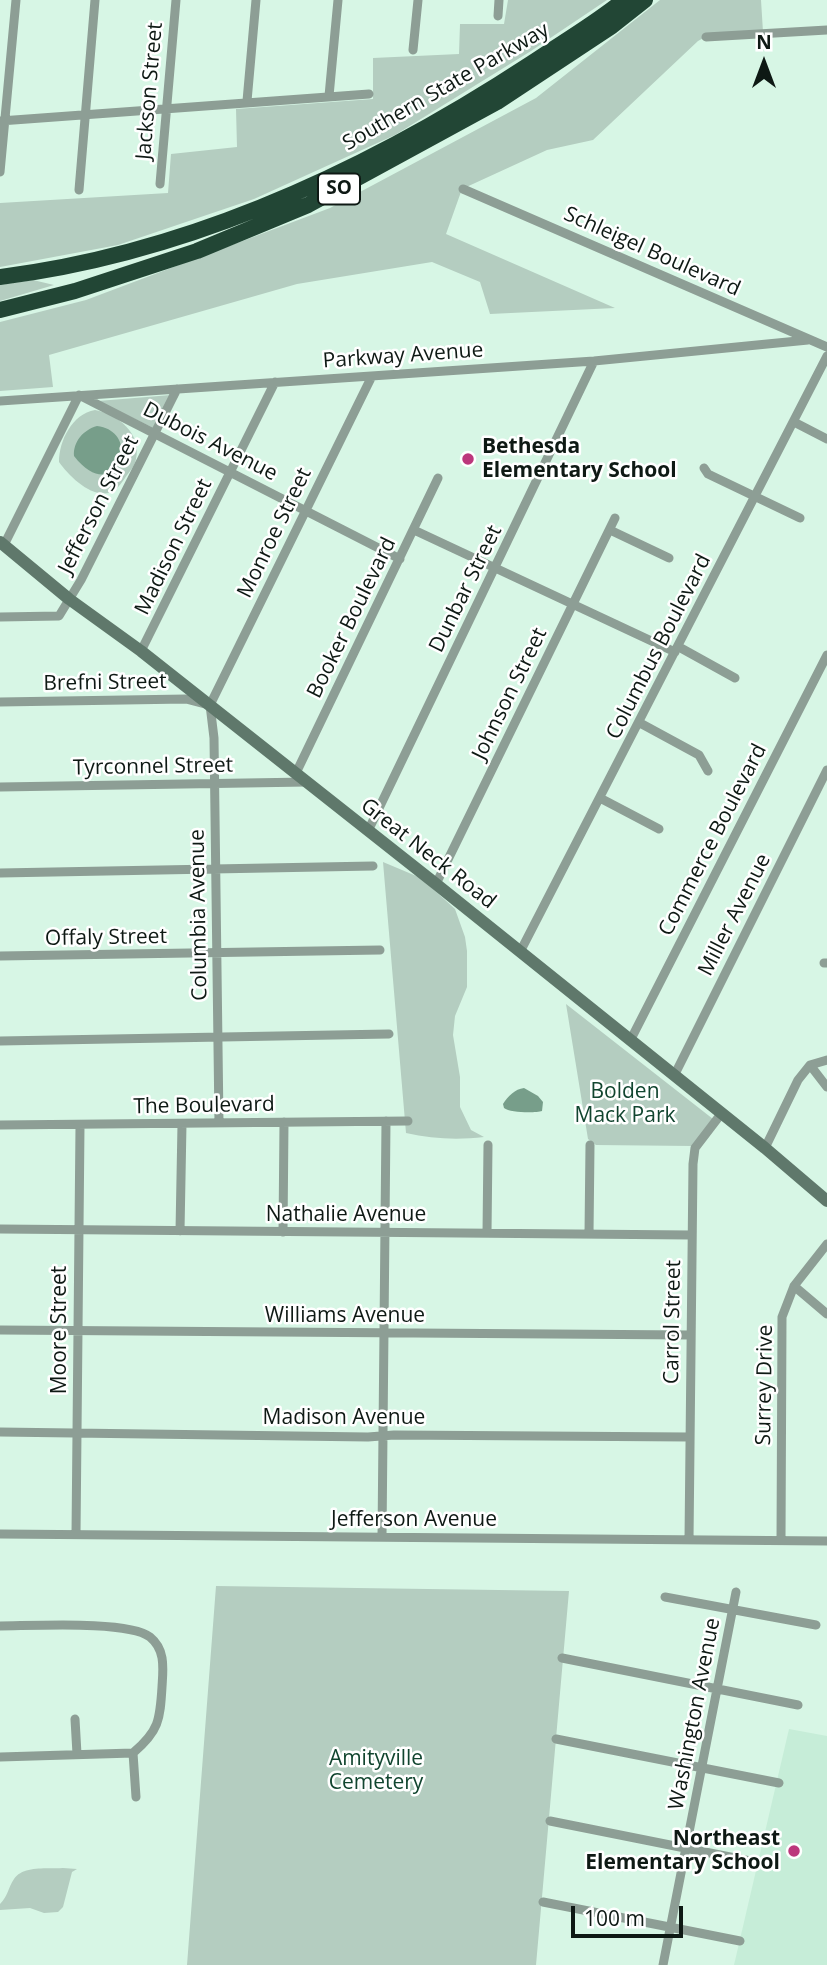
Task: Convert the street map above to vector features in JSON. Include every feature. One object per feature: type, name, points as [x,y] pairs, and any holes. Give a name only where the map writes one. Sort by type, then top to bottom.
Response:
[{"type":"highway","name":"Southern State Parkway","points":[[0,277],[77,264],[146,247],[302,191],[383,152],[493,89],[624,0]]},
{"type":"highway","name":"Southern State Parkway","points":[[0,310],[75,290],[197,251],[308,205],[497,102],[612,26],[645,0]]},
{"type":"main road","name":"Great Neck Road","points":[[2,544],[436,884],[765,1148],[827,1201]]},
{"type":"street","points":[[0,172],[2,121],[16,0]]},
{"type":"street","points":[[79,190],[95,0]]},
{"type":"street","name":"Jackson Street","points":[[160,184],[176,0]]},
{"type":"street","points":[[247,102],[256,0]]},
{"type":"street","points":[[329,96],[338,0]]},
{"type":"street","points":[[413,50],[418,0]]},
{"type":"street","points":[[498,16],[499,0]]},
{"type":"street","points":[[706,37],[827,30]]},
{"type":"street","points":[[2,121],[369,94]]},
{"type":"street","name":"Schleigel Boulevard","points":[[463,189],[827,347]]},
{"type":"street","name":"Parkway Avenue","points":[[0,401],[594,361],[808,340]]},
{"type":"street","name":"Columbus Boulevard","points":[[520,952],[827,356]]},
{"type":"street","name":"Dunbar Street","points":[[368,831],[594,361]]},
{"type":"street","name":"Monroe Street","points":[[210,705],[372,376]]},
{"type":"street","name":"Madison Street","points":[[141,652],[275,382]]},
{"type":"street","name":"Jefferson Street","points":[[69,599],[177,388]]},
{"type":"street","points":[[2,544],[79,395]]},
{"type":"street","name":"Dubois Avenue","points":[[79,395],[400,559]]},
{"type":"street","points":[[794,422],[827,439]]},
{"type":"street","points":[[704,468],[708,474],[800,518]]},
{"type":"street","name":"Booker Boulevard","points":[[296,773],[438,478]]},
{"type":"street","name":"Johnson Street","points":[[436,884],[615,519]]},
{"type":"street","points":[[414,530],[735,678]]},
{"type":"street","points":[[610,530],[669,558]]},
{"type":"street","points":[[0,617],[60,616],[69,599]]},
{"type":"street","name":"Commerce Boulevard","points":[[631,1041],[827,655]]},
{"type":"street","name":"Brefni Street","points":[[0,702],[186,699],[210,705]]},
{"type":"street","name":"Columbia Avenue","points":[[210,705],[214,735],[219,1124]]},
{"type":"street","points":[[639,723],[699,755],[708,771]]},
{"type":"street","name":"Miller Avenue","points":[[674,1076],[827,770]]},
{"type":"street","name":"Tyrconnel Street","points":[[0,787],[307,782]]},
{"type":"street","points":[[600,798],[659,829]]},
{"type":"street","points":[[0,873],[373,866]]},
{"type":"street","name":"Offaly Street","points":[[0,957],[380,950]]},
{"type":"street","points":[[0,1041],[389,1034]]},
{"type":"street","points":[[765,1148],[797,1080],[810,1065],[827,1060]]},
{"type":"street","points":[[810,1065],[827,1087]]},
{"type":"street","name":"Carrol Street","points":[[689,1540],[691,1235],[695,1148],[721,1114]]},
{"type":"street","points":[[382,1537],[386,1121]]},
{"type":"street","name":"The Boulevard","points":[[0,1125],[408,1121]]},
{"type":"street","points":[[283,1232],[284,1122]]},
{"type":"street","points":[[180,1231],[182,1124]]},
{"type":"street","name":"Moore Street","points":[[76,1534],[80,1126]]},
{"type":"street","points":[[487,1233],[488,1145]]},
{"type":"street","points":[[589,1234],[590,1145]]},
{"type":"street","name":"Nathalie Avenue","points":[[0,1229],[691,1235]]},
{"type":"street","name":"Surrey Drive","points":[[782,1540],[782,1317],[794,1286],[827,1244]]},
{"type":"street","points":[[794,1286],[827,1314]]},
{"type":"street","name":"Williams Avenue","points":[[0,1331],[691,1335]]},
{"type":"street","name":"Madison Avenue","points":[[0,1433],[689,1437]]},
{"type":"street","name":"Jefferson Avenue","points":[[0,1534],[827,1541]]},
{"type":"street","name":"Washington Avenue","points":[[663,1965],[736,1592]]},
{"type":"street","points":[[665,1597],[816,1626]]},
{"type":"street","points":[[0,1626],[127,1628],[141,1631],[159,1648],[163,1661],[160,1717],[155,1732],[133,1753],[0,1757]]},
{"type":"street","points":[[562,1658],[798,1704]]},
{"type":"street","points":[[75,1719],[77,1754]]},
{"type":"street","points":[[556,1739],[779,1783]]},
{"type":"street","points":[[133,1753],[136,1797]]},
{"type":"street","points":[[550,1821],[760,1863]]},
{"type":"street","points":[[543,1902],[740,1941]]},
{"type":"shaded area","points":[[97,426],[111,431],[119,441],[122,452],[119,463],[112,471],[102,475],[89,470],[74,456],[80,437]]},
{"type":"shaded area","points":[[524,1088],[543,1102],[542,1111],[517,1112],[504,1108],[503,1104],[509,1096]]},
{"type":"shaded area","name":"Northeast Elementary School","points":[[789,1729],[827,1736],[827,1965],[734,1965]]},
{"type":"green space","points":[[508,0],[607,0],[531,51],[395,135],[254,199],[118,245],[0,267],[0,203],[168,193],[171,154],[237,147],[236,109],[373,99],[373,58],[459,54],[460,24],[504,24]]},
{"type":"green space","points":[[660,0],[761,0],[763,32],[709,35],[698,41],[593,140],[547,150],[462,189],[446,234],[615,308],[490,314],[480,282],[432,262],[297,284],[49,355],[53,387],[0,391],[0,322],[86,300],[330,208],[536,98]]},
{"type":"green space","points":[[33,280],[54,285],[0,301],[0,285]]},
{"type":"green space","points":[[171,395],[153,428],[98,401]]},
{"type":"green space","points":[[95,410],[120,421],[132,434],[137,450],[132,469],[118,487],[109,493],[87,489],[59,462],[61,446],[68,430],[80,417]]},
{"type":"green space","points":[[383,862],[421,878],[455,909],[467,951],[467,987],[455,1016],[453,1035],[460,1077],[460,1107],[471,1130],[484,1137],[445,1138],[406,1133]]},
{"type":"green space","name":"Bolden Mack Park","points":[[566,1004],[713,1119],[693,1146],[596,1145],[588,1139]]},
{"type":"green space","name":"Amityville Cemetery","points":[[216,1586],[569,1591],[536,1965],[187,1965]]},
{"type":"green space","points":[[36,1869],[77,1869],[72,1872],[63,1907],[58,1912],[44,1913],[30,1908],[0,1910],[0,1904],[18,1875]]},
{"type":"place","name":"Bethesda Elementary School","points":[[468,459]]},
{"type":"place","name":"Northeast Elementary School","points":[[794,1851]]}]
